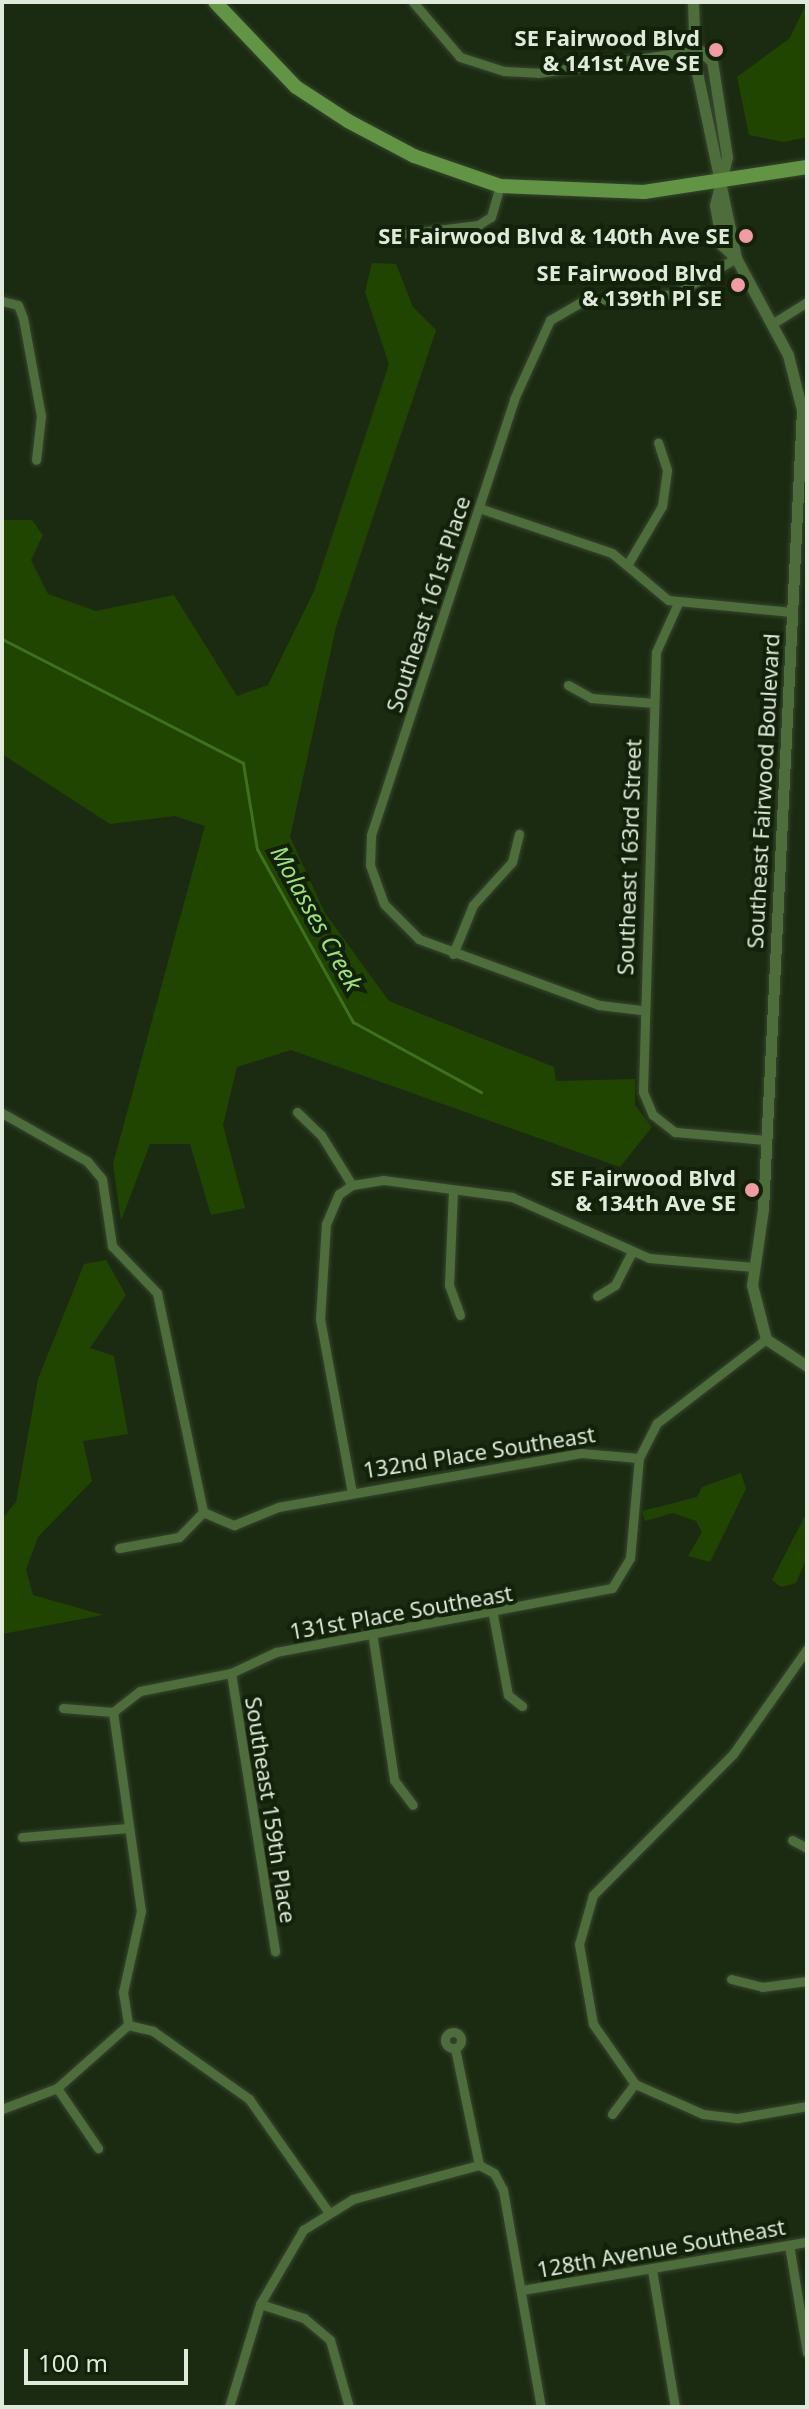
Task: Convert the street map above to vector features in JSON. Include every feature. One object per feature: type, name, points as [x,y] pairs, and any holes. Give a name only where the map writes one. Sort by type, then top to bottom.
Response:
[{"type":"main road","points":[[215,2],[296,87],[414,156],[500,186],[584,194],[721,181],[807,167]]},
{"type":"street","points":[[413,2],[440,40],[479,66],[538,73],[699,50]]},
{"type":"street","name":"Southeast Fairwood Boulevard","points":[[693,2],[699,50],[714,75],[727,157],[715,205],[722,245],[736,258],[772,324],[795,373],[802,410],[767,1140],[752,1299],[766,1339]]},
{"type":"street","points":[[388,236],[478,225],[491,217],[500,186]]},
{"type":"street","name":"Southeast 161st Place","points":[[453,954],[419,939],[384,904],[370,865],[371,835],[514,399],[550,320],[583,301],[676,294],[736,258]]},
{"type":"street","points":[[2,301],[18,305],[23,318],[41,416],[36,460]]},
{"type":"street","points":[[772,324],[807,302]]},
{"type":"street","points":[[629,562],[662,506],[666,457],[658,442]]},
{"type":"street","points":[[479,508],[629,562],[678,603],[791,612]]},
{"type":"street","name":"Southeast 163rd Street","points":[[678,603],[656,652],[641,1010],[643,1092],[653,1115],[675,1132],[767,1140]]},
{"type":"street","points":[[568,685],[591,698],[654,703]]},
{"type":"street","points":[[519,834],[512,862],[473,905],[453,954],[599,1005],[641,1010]]},
{"type":"street","points":[[297,1112],[352,1185]]},
{"type":"street","points":[[2,1113],[87,1161],[102,1179],[112,1246],[157,1293],[203,1512],[179,1537],[119,1548]]},
{"type":"street","points":[[352,1493],[320,1319],[326,1224],[339,1194],[352,1185],[383,1180],[512,1197],[631,1253],[754,1267]]},
{"type":"street","points":[[453,1190],[449,1285],[460,1315]]},
{"type":"street","points":[[597,1296],[615,1285],[631,1253]]},
{"type":"street","points":[[639,1458],[667,1410],[766,1339],[807,1366]]},
{"type":"street","name":"132nd Place Southeast","points":[[203,1512],[234,1525],[278,1507],[581,1453],[639,1458]]},
{"type":"street","name":"131st Place Southeast","points":[[113,1712],[140,1691],[231,1673],[276,1652],[372,1632],[493,1615],[612,1588],[630,1558],[639,1458]]},
{"type":"street","points":[[493,1615],[508,1695],[522,1706]]},
{"type":"street","points":[[372,1632],[394,1780],[413,1805]]},
{"type":"street","points":[[807,1649],[733,1754],[593,1895],[579,1944],[587,2006],[598,2036],[635,2084],[703,2114],[738,2118],[807,2106]]},
{"type":"street","name":"Southeast 159th Place","points":[[231,1673],[275,1952]]},
{"type":"street","points":[[63,1708],[113,1712],[126,1828],[141,1911],[123,1992],[128,2025]]},
{"type":"street","points":[[22,1837],[126,1828]]},
{"type":"street","points":[[792,1840],[807,1848]]},
{"type":"street","points":[[731,1979],[762,1987],[807,1981]]},
{"type":"street","points":[[2,2109],[57,2088],[128,2025]]},
{"type":"street","points":[[128,2025],[153,2031],[249,2099],[327,2210]]},
{"type":"street","points":[[455,2048],[479,2165]]},
{"type":"street","points":[[612,2114],[635,2084]]},
{"type":"street","points":[[57,2088],[98,2148]]},
{"type":"street","points":[[229,2407],[260,2304],[276,2266],[327,2210],[479,2165],[494,2173],[503,2190],[541,2407]]},
{"type":"street","name":"128th Avenue Southeast","points":[[522,2290],[807,2242]]},
{"type":"street","points":[[789,2245],[807,2352]]},
{"type":"street","points":[[652,2270],[675,2407]]},
{"type":"street","points":[[260,2304],[304,2318],[330,2340],[349,2407]]},
{"type":"green space","points":[[807,2],[807,137],[784,142],[749,135],[737,77],[790,38]]},
{"type":"green space","points":[[372,263],[396,264],[413,307],[436,330],[336,627],[290,837],[325,913],[389,1001],[554,1067],[556,1081],[635,1079],[635,1105],[652,1127],[620,1167],[291,1050],[237,1067],[223,1125],[245,1208],[211,1215],[190,1144],[150,1144],[121,1221],[113,1164],[205,826],[175,816],[110,824],[2,754],[2,520],[32,520],[43,535],[31,560],[48,594],[96,611],[174,595],[237,696],[268,685],[314,591],[389,364],[365,292]]},
{"type":"green space","points":[[106,1260],[126,1295],[90,1348],[114,1356],[128,1434],[83,1441],[92,1481],[38,1537],[26,1570],[33,1595],[103,1615],[2,1634],[2,1519],[16,1502],[38,1379],[84,1264]]},
{"type":"green space","points":[[741,1473],[746,1489],[710,1562],[688,1556],[702,1532],[696,1521],[673,1513],[645,1521],[642,1511],[697,1497],[702,1487]]},
{"type":"green space","points":[[807,1512],[807,1557],[796,1583],[781,1587],[772,1580]]},
{"type":"waterway","name":"Molasses Creek","points":[[2,639],[243,763],[257,849],[353,1022],[481,1092]]},
{"type":"place","name":"SE Fairwood Blvd & 141st Ave SE","points":[[716,50]]},
{"type":"place","name":"SE Fairwood Blvd & 140th Ave SE","points":[[746,236]]},
{"type":"place","name":"SE Fairwood Blvd & 139th Pl SE","points":[[738,285]]},
{"type":"place","name":"SE Fairwood Blvd & 134th Ave SE","points":[[752,1190]]}]
